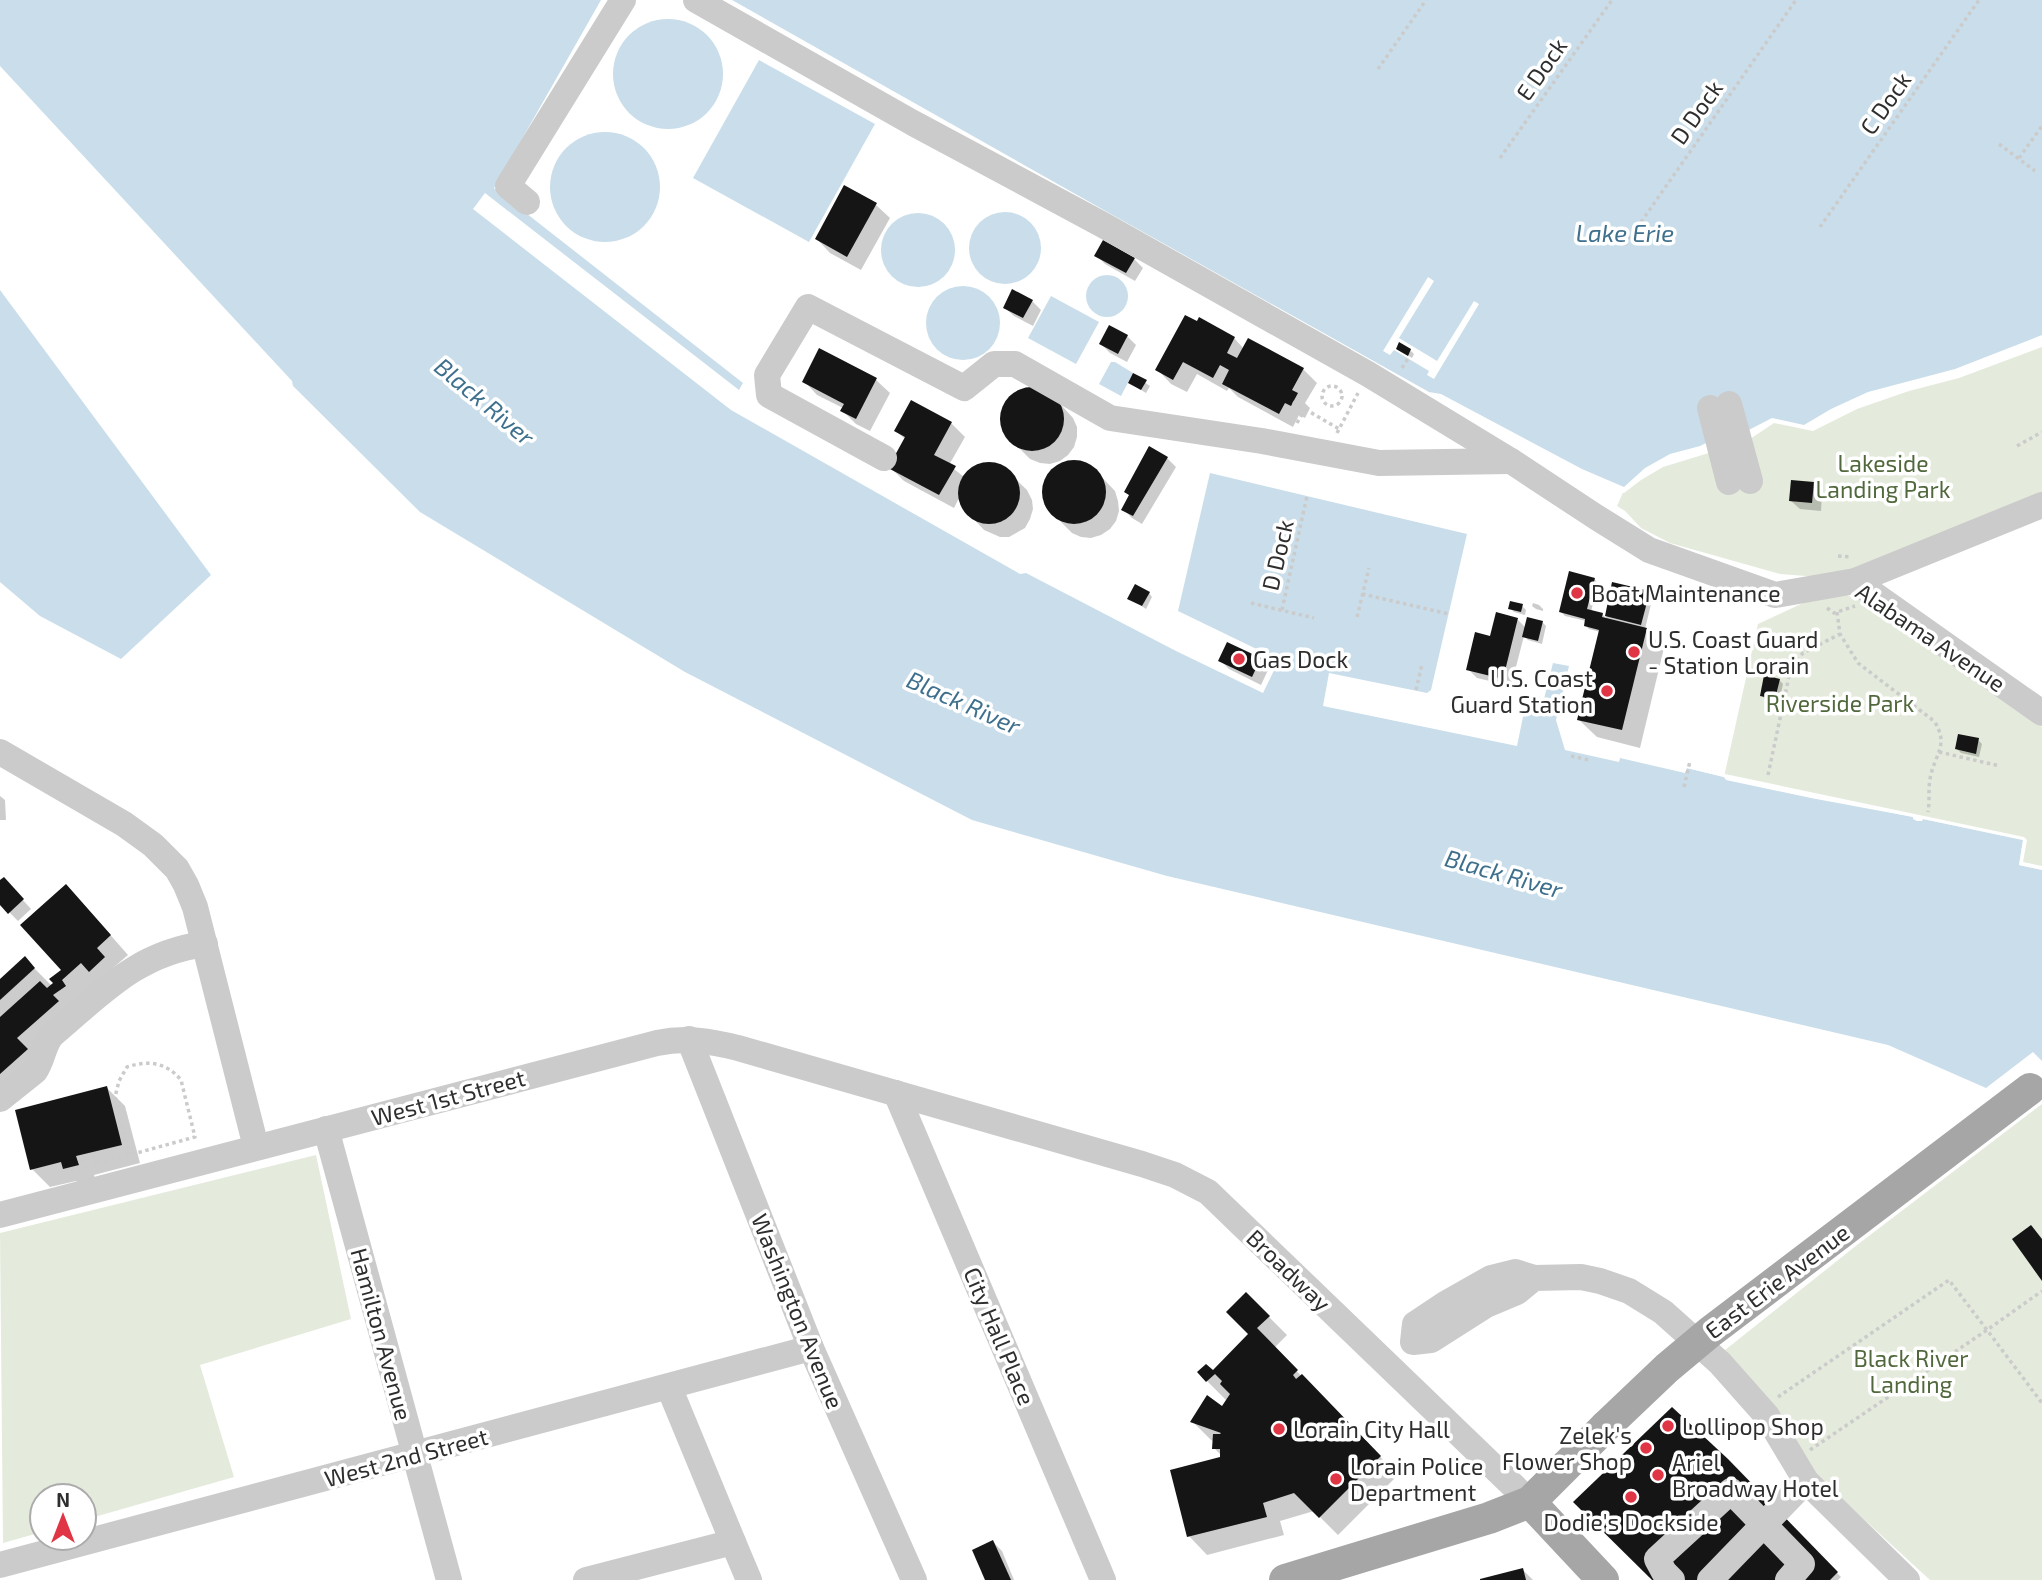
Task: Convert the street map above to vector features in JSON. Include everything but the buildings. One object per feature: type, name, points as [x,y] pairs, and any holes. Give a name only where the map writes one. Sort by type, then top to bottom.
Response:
[{"type":"main road","name":"East Erie Avenue","points":[[1530,1502],[1667,1368],[1710,1332],[2042,1080]]},
{"type":"main road","points":[[1285,1580],[1489,1518],[1530,1502]]},
{"type":"main road","name":"Broadway","points":[[1530,1502],[1603,1580]]},
{"type":"street","points":[[527,202],[508,186],[623,0]]},
{"type":"street","name":"Alabama Avenue","points":[[696,0],[1368,374],[1511,461],[1649,550],[1774,595],[1855,570],[2042,713]]},
{"type":"street","points":[[884,458],[769,395],[767,375],[808,307],[964,388],[994,364],[1015,364],[1110,418],[1379,463],[1511,461]]},
{"type":"street","points":[[1720,406],[1739,482]]},
{"type":"street","points":[[1855,570],[2042,505]]},
{"type":"street","points":[[0,752],[124,824],[166,856],[186,884],[205,944],[256,1147]]},
{"type":"street","points":[[0,1099],[35,1070],[52,1035],[128,972],[145,961],[180,947],[205,944]]},
{"type":"street","name":"West 1st Street","points":[[0,1215],[657,1043],[689,1039],[738,1048],[896,1093]]},
{"type":"street","name":"Washington Avenue","points":[[689,1039],[811,1348],[914,1580]]},
{"type":"street","name":"Broadway","points":[[896,1093],[1142,1164],[1191,1182],[1208,1192],[1530,1502]]},
{"type":"street","name":"City Hall Place","points":[[896,1093],[1103,1580]]},
{"type":"street","name":"Hamilton Avenue","points":[[326,1129],[449,1580]]},
{"type":"street","points":[[1388,1366],[1413,1342],[1415,1324],[1491,1278],[1515,1272],[1534,1278],[1590,1279],[1611,1284],[1640,1297],[1663,1312],[1715,1357],[1761,1409],[1800,1471],[1907,1580]]},
{"type":"street","name":"West 2nd Street","points":[[0,1565],[811,1348]]},
{"type":"street","points":[[668,1387],[749,1580]]},
{"type":"street","points":[[1710,1580],[1764,1524],[1800,1471]]},
{"type":"street","points":[[1672,1580],[1657,1559],[1731,1491],[1802,1564],[1788,1580]]},
{"type":"street","points":[[586,1580],[733,1542]]},
{"type":"path","points":[[1378,69],[1426,0]]},
{"type":"path","name":"E Dock","points":[[1500,158],[1612,0]]},
{"type":"path","name":"D Dock","points":[[1625,245],[1796,0]]},
{"type":"path","name":"C Dock","points":[[1821,227],[1979,0]]},
{"type":"path","points":[[2018,159],[2042,126]]},
{"type":"path","points":[[1999,144],[2035,171]]},
{"type":"path","points":[[1326,453],[1368,374]]},
{"type":"path","points":[[1329,387],[1335,387],[1342,395],[1336,405],[1327,405],[1323,400],[1323,394],[1329,387]]},
{"type":"path","points":[[1293,402],[1339,429]]},
{"type":"path","points":[[1297,424],[1305,409]]},
{"type":"path","points":[[2017,446],[2042,432]]},
{"type":"path","name":"D Dock","points":[[1282,610],[1307,496]]},
{"type":"path","points":[[1838,556],[1855,570]]},
{"type":"path","points":[[1357,617],[1368,568]]},
{"type":"path","points":[[1362,594],[1449,614]]},
{"type":"path","points":[[1251,603],[1314,618]]},
{"type":"path","points":[[1837,612],[1840,634],[1858,663],[1934,721],[1940,731],[1942,739],[1930,779],[1928,812]]},
{"type":"path","points":[[1768,775],[1791,667],[1803,653],[1840,634]]},
{"type":"path","points":[[1416,690],[1422,664]]},
{"type":"path","points":[[1939,752],[2000,766]]},
{"type":"path","points":[[1571,755],[1589,760]]},
{"type":"path","points":[[1684,787],[1690,761]]},
{"type":"path","points":[[71,1171],[195,1137],[181,1080],[164,1066],[152,1063],[134,1065],[127,1068],[119,1081],[116,1089],[117,1105],[129,1155]]},
{"type":"path","points":[[78,1161],[95,1157],[97,1164]]},
{"type":"path","points":[[1761,1409],[1949,1280],[2042,1403]]},
{"type":"path","points":[[1800,1471],[2042,1291]]},
{"type":"green space","name":"Lakeside Landing Park","points":[[2042,344],[2042,493],[1861,567],[1819,577],[1780,574],[1670,543],[1641,528],[1617,506],[1624,490],[1661,464],[1773,419],[1855,406]]},
{"type":"green space","name":"Riverside Park","points":[[1842,594],[1858,598],[2042,727],[2042,870],[2019,865],[2023,840],[1724,777],[1758,624],[1803,603]]},
{"type":"green space","name":"Black River Landing","points":[[2042,1104],[2042,1580],[1930,1580],[1822,1481],[1725,1350]]},
{"type":"green space","points":[[316,1155],[351,1319],[200,1365],[234,1477],[98,1516],[98,1482],[28,1482],[28,1536],[3,1543],[0,1233]]},
{"type":"water","name":"Black River","points":[[0,0],[601,0],[494,188],[743,383],[739,390],[485,193],[473,209],[731,410],[1020,574],[1026,573],[1263,693],[1279,660],[1178,611],[1210,473],[1467,534],[1431,690],[1427,693],[1329,673],[1323,706],[1517,746],[1524,712],[1540,715],[1553,663],[1569,666],[1556,720],[1565,750],[1619,762],[1620,758],[1685,773],[1687,768],[2023,840],[2019,865],[2042,870],[2042,1061],[2033,1052],[1986,1088],[1888,1045],[1167,876],[972,820],[685,672],[420,512],[293,386],[292,381],[0,66]]},
{"type":"water","name":"Lake Erie","points":[[732,0],[2042,0],[2042,344],[1908,388],[1812,427],[1773,420],[1744,439],[1661,464],[1624,490],[1596,482],[1429,392]]},
{"type":"water","points":[[668,19],[689,23],[707,35],[719,53],[723,74],[719,95],[707,113],[689,125],[668,129],[647,125],[629,113],[617,95],[613,74],[617,53],[629,35],[647,23]]},
{"type":"water","points":[[759,60],[875,124],[809,242],[693,178]]},
{"type":"water","points":[[605,132],[626,136],[644,148],[656,166],[660,187],[656,208],[644,226],[626,238],[605,242],[584,238],[566,226],[554,208],[550,187],[554,166],[566,148],[584,136]]},
{"type":"water","points":[[1012,212],[1031,222],[1039,234],[1039,262],[1031,274],[1019,282],[998,284],[979,274],[971,262],[969,241],[979,222],[991,214]]},
{"type":"water","points":[[918,213],[932,216],[944,224],[952,236],[955,250],[952,264],[944,276],[932,284],[918,287],[904,284],[892,276],[884,264],[881,250],[884,236],[892,224],[904,216]]},
{"type":"water","points":[[1107,275],[1122,281],[1128,296],[1122,311],[1107,317],[1092,311],[1086,296],[1092,281]]},
{"type":"water","points":[[963,286],[977,289],[989,297],[997,309],[1000,323],[997,337],[989,349],[977,357],[963,360],[949,357],[937,349],[929,337],[926,323],[929,309],[937,297],[949,289]]},
{"type":"water","points":[[0,290],[211,575],[121,659],[40,616],[0,582]]},
{"type":"water","points":[[1051,296],[1099,322],[1076,364],[1028,338]]},
{"type":"water","points":[[1111,362],[1133,373],[1121,396],[1099,384]]},
{"type":"pier","points":[[1428,277],[1434,281],[1399,338],[1437,361],[1474,301],[1479,304],[1434,379],[1427,375],[1429,371],[1394,350],[1390,355],[1383,351]]},
{"type":"pier","points":[[2042,335],[2042,347],[1959,378],[1909,391],[1857,409],[1813,431],[1774,423],[1747,441],[1741,434],[1772,418],[1804,425],[1868,392],[1955,369]]},
{"type":"pier","points":[[1429,392],[1441,394],[1582,469],[1624,487],[1645,468],[1670,454],[1712,440],[1712,452],[1663,467],[1624,493],[1594,485]]},
{"type":"pier","points":[[1688,764],[2024,837],[2027,840],[2023,862],[2042,866],[2042,870],[2019,865],[2023,840],[1923,819],[1917,821],[1913,817],[1726,780],[1724,777],[1687,768]]},
{"type":"place","name":"Boat Maintenance","points":[[1577,593]]},
{"type":"place","name":"U.S. Coast Guard - Station Lorain","points":[[1634,652]]},
{"type":"place","name":"Gas Dock","points":[[1239,659]]},
{"type":"place","name":"U.S. Coast Guard Station","points":[[1607,691]]},
{"type":"place","name":"Lollipop Shop","points":[[1668,1426]]},
{"type":"place","name":"Lorain City Hall","points":[[1279,1429]]},
{"type":"place","name":"Zelek's Flower Shop","points":[[1646,1448]]},
{"type":"place","name":"Ariel Broadway Hotel","points":[[1658,1475]]},
{"type":"place","name":"Lorain Police Department","points":[[1336,1479]]},
{"type":"place","name":"Dodie's Dockside","points":[[1631,1497]]}]
